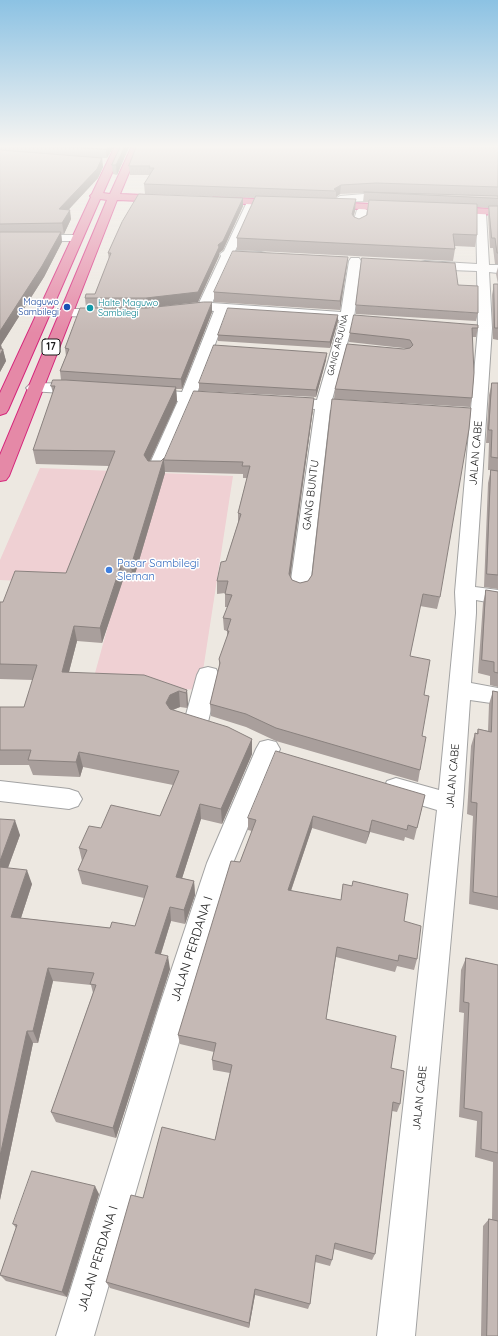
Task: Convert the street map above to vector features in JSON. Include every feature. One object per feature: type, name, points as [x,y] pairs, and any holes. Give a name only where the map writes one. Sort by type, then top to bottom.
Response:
[{"type":"highway","name":"17","points":[[0,410],[90,208]]},
{"type":"highway","name":"17","points":[[0,476],[34,388],[108,208]]},
{"type":"highway","points":[[103,219],[121,208]]},
{"type":"highway","points":[[483,208],[495,209]]},
{"type":"street","points":[[204,306],[226,254],[249,208]]},
{"type":"street","points":[[358,208],[362,210],[376,208]]},
{"type":"street","points":[[483,208],[495,209]]},
{"type":"street","name":"JALAN CABE","points":[[396,1336],[450,804],[466,612],[465,592],[482,475],[471,414],[484,338],[495,209]]},
{"type":"street","points":[[358,226],[362,210]]},
{"type":"street","points":[[0,238],[76,238]]},
{"type":"street","points":[[226,254],[272,257]]},
{"type":"street","points":[[340,260],[370,262]]},
{"type":"street","name":"GANG ARJUNA","points":[[323,404],[346,317],[355,260]]},
{"type":"street","points":[[416,264],[491,269]]},
{"type":"street","points":[[172,309],[196,308],[204,306],[362,319]]},
{"type":"street","points":[[156,470],[209,346],[222,307]]},
{"type":"street","points":[[65,314],[124,314]]},
{"type":"street","points":[[209,346],[224,347]]},
{"type":"street","points":[[322,354],[354,348]]},
{"type":"street","points":[[34,388],[98,390]]},
{"type":"street","points":[[136,393],[236,399]]},
{"type":"street","points":[[267,401],[376,408]]},
{"type":"street","name":"GANG BUNTU","points":[[300,586],[323,404]]},
{"type":"street","points":[[465,592],[498,597]]},
{"type":"street","points":[[198,722],[208,675]]},
{"type":"street","points":[[460,690],[498,696]]},
{"type":"street","name":"JALAN PERDANA I","points":[[75,1336],[172,1012],[220,863],[268,748]]},
{"type":"street","points":[[376,782],[450,804]]},
{"type":"street","points":[[0,791],[69,798]]},
{"type":"shaded area","name":"Pasar Sambilegi Sleman","points":[[40,468],[233,476],[200,690],[92,684],[119,586],[0,580],[0,560]]},
{"type":"building","points":[[0,208],[60,208],[70,210],[62,223],[0,224]]},
{"type":"building","points":[[130,208],[238,208],[223,241],[218,245],[219,247],[198,292],[146,298],[85,298],[86,294],[95,294],[111,253],[108,253],[122,222]]},
{"type":"building","points":[[250,208],[354,208],[352,214],[354,217],[359,219],[367,215],[368,208],[477,208],[477,235],[453,234],[455,249],[237,238]]},
{"type":"building","points":[[489,208],[498,208],[498,253],[495,238],[492,238]]},
{"type":"building","points":[[0,232],[61,232],[42,266],[0,331]]},
{"type":"building","points":[[233,251],[348,257],[340,301],[214,292]]},
{"type":"building","points":[[362,258],[455,263],[458,285],[478,286],[478,313],[356,305]]},
{"type":"building","points":[[494,284],[498,284],[498,328],[495,328]]},
{"type":"building","points":[[212,302],[181,379],[60,371],[69,349],[65,348],[80,308],[146,308]]},
{"type":"building","points":[[228,308],[338,315],[330,342],[218,335]]},
{"type":"building","points":[[354,315],[478,325],[478,328],[472,328],[474,373],[472,398],[335,389],[347,344],[404,349],[410,348],[413,345],[410,340],[350,333]]},
{"type":"building","points":[[214,345],[327,353],[316,390],[199,383]]},
{"type":"building","points":[[53,380],[176,387],[144,455],[148,461],[161,461],[164,458],[131,566],[121,565],[100,628],[74,626],[62,672],[144,675],[187,690],[186,693],[179,691],[170,695],[166,703],[170,709],[228,727],[252,739],[221,809],[200,804],[176,877],[194,881],[184,910],[170,907],[155,953],[168,956],[113,1128],[51,1112],[96,985],[90,984],[94,973],[48,968],[33,1031],[27,1031],[0,1156],[0,867],[27,870],[11,917],[110,928],[112,922],[135,926],[148,886],[78,870],[87,850],[79,848],[89,826],[101,828],[111,805],[160,816],[179,771],[79,752],[76,762],[28,760],[31,750],[0,750],[0,707],[24,707],[37,665],[0,664],[0,602],[3,602],[15,571],[66,573],[115,451],[33,450],[55,386],[51,386]]},
{"type":"building","points":[[492,383],[498,383],[498,458],[491,457],[492,430],[489,430]]},
{"type":"building","points":[[194,391],[314,398],[289,574],[292,580],[300,583],[308,581],[312,575],[332,399],[471,408],[469,429],[440,597],[423,594],[410,656],[430,660],[424,695],[429,696],[422,736],[426,737],[420,770],[276,728],[246,714],[210,704],[220,663],[219,659],[229,631],[227,631],[231,619],[223,618],[232,595],[225,594],[228,581],[217,581],[221,562],[226,561],[241,514],[238,513],[250,466],[242,466],[243,462],[164,460]]},
{"type":"building","points":[[491,470],[498,471],[498,575],[487,574]]},
{"type":"building","points":[[486,590],[498,592],[498,673],[494,672],[494,662],[482,660]]},
{"type":"building","points":[[493,691],[498,692],[498,897],[473,892],[477,803],[471,802],[475,733],[478,734],[478,729],[491,732]]},
{"type":"building","points":[[276,751],[425,795],[417,828],[408,825],[407,830],[372,820],[369,832],[313,816],[288,890],[341,900],[343,884],[352,886],[353,881],[408,894],[404,921],[421,926],[417,959],[399,955],[398,961],[337,947],[326,1019],[396,1036],[391,1068],[404,1071],[400,1104],[393,1102],[375,1254],[335,1243],[332,1260],[316,1255],[310,1304],[255,1289],[249,1323],[106,1282],[131,1195],[143,1198],[162,1127],[215,1140],[232,1065],[212,1060],[216,1043],[178,1035],[231,861],[240,862],[256,820],[248,818]]},
{"type":"building","points":[[0,819],[15,820],[0,861]]},
{"type":"building","points":[[466,958],[498,965],[498,1153],[481,1149],[482,1112],[464,1108],[469,1003],[464,1002]]},
{"type":"building","points":[[32,1171],[95,1186],[62,1292],[0,1275],[17,1225],[13,1224]]},
{"type":"building","points":[[489,1219],[498,1221],[498,1336],[487,1336]]},
{"type":"place","name":"Maguwo Sambilegi","points":[[67,307]]},
{"type":"place","name":"Halte Maguwo Sambilegi","points":[[90,308]]},
{"type":"place","name":"Pasar Sambilegi Sleman","points":[[109,570]]}]
